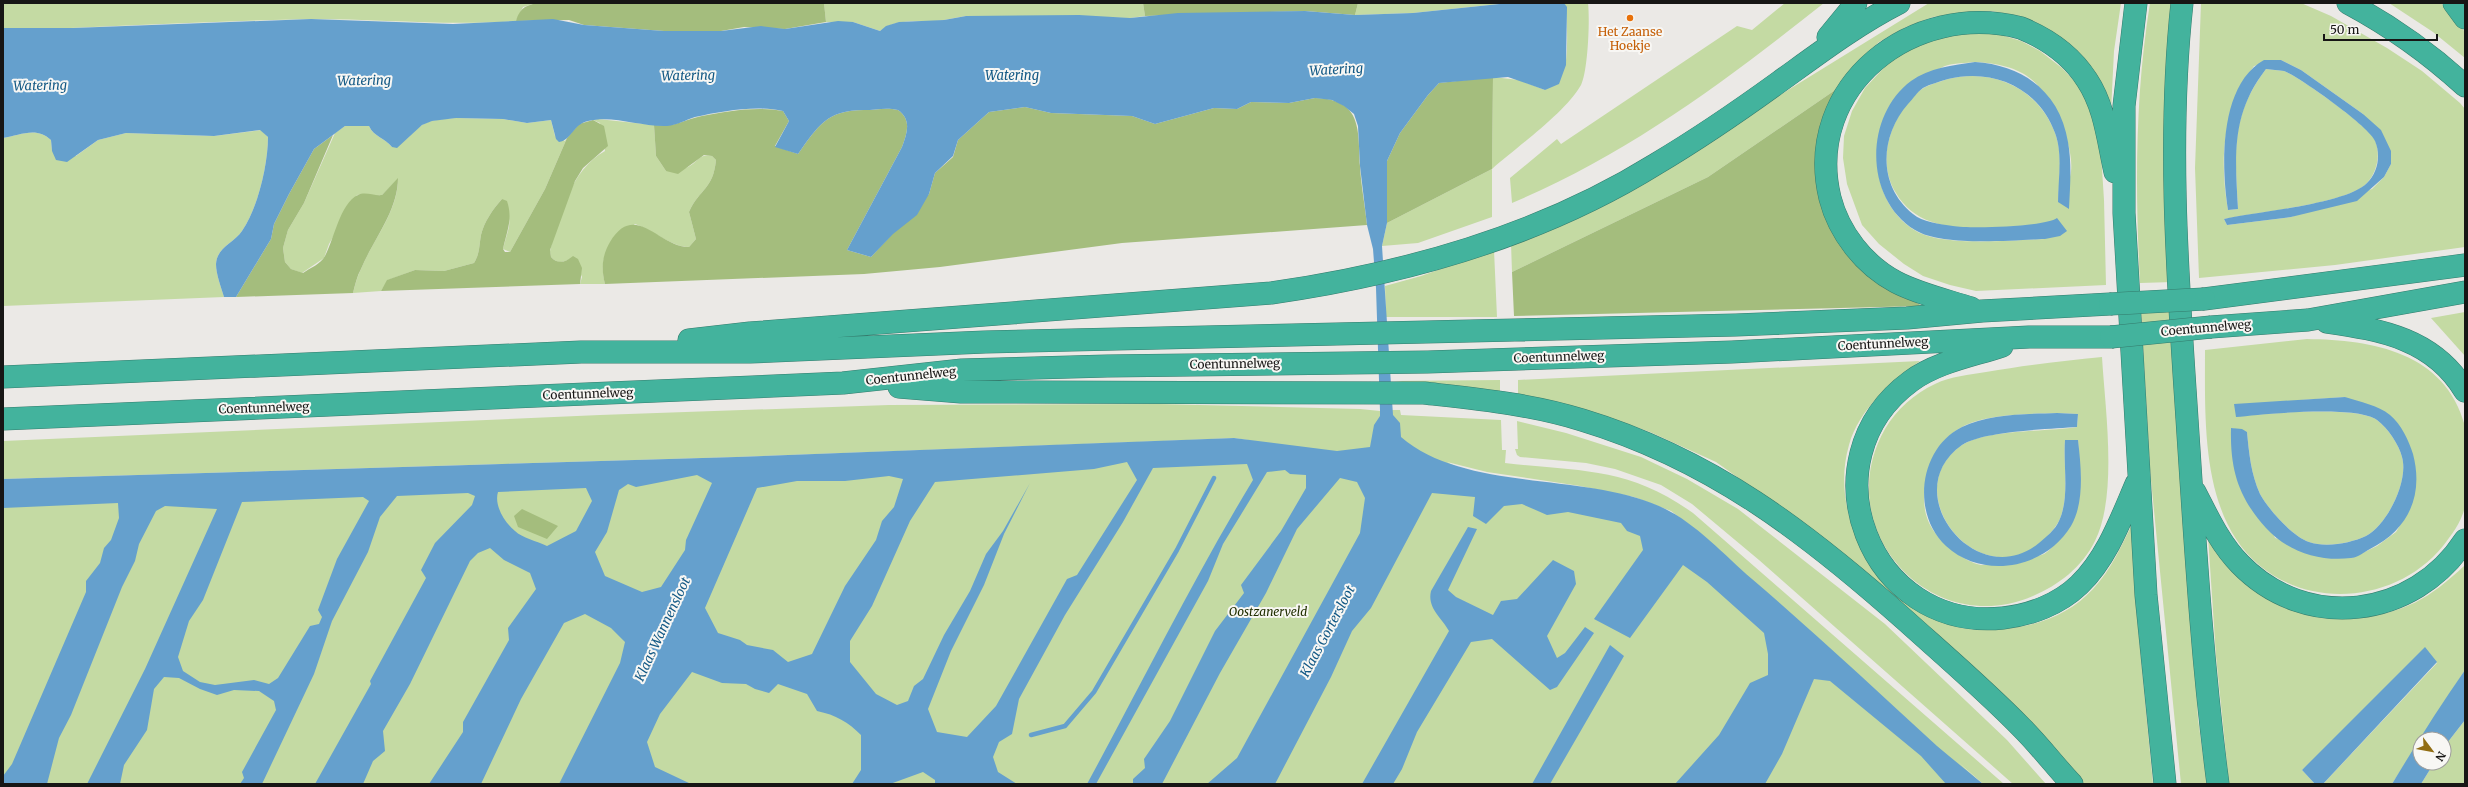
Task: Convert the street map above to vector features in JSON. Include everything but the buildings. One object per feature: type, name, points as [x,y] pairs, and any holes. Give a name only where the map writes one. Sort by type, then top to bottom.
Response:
[{"type":"highway","points":[[1813,57],[1856,3]]},
{"type":"highway","points":[[581,352],[750,333],[1272,293],[1353,280],[1460,252],[1513,233],[1584,203],[1655,165],[1744,107],[1867,19],[1899,3]]},
{"type":"highway","points":[[2136,3],[2124,106],[2124,213],[2138,482],[2146,595],[2165,784]]},
{"type":"highway","points":[[2182,3],[2176,80],[2175,152],[2183,352],[2205,671],[2218,784]]},
{"type":"highway","points":[[2348,3],[2399,32],[2443,66],[2465,86]]},
{"type":"highway","points":[[2454,3],[2465,18]]},
{"type":"highway","points":[[1982,311],[1915,291],[1896,282],[1870,264],[1851,242],[1836,218],[1828,187],[1827,172],[1828,139],[1832,124],[1852,80],[1870,58],[1894,40],[1934,23],[1962,18],[1976,18],[2016,26],[2054,44],[2079,69],[2098,101],[2124,213]]},
{"type":"highway","name":"Coentunnelweg","points":[[3,377],[581,352],[750,352],[986,342],[1736,325],[1907,318],[1982,311],[2204,299],[2465,265]]},
{"type":"highway","name":"Coentunnelweg","points":[[3,419],[843,383],[962,370],[1107,366],[1428,362],[1732,352],[2029,337],[2111,336],[2308,320],[2465,292]]},
{"type":"highway","points":[[2308,320],[2373,330],[2414,342],[2444,364],[2465,391]]},
{"type":"highway","points":[[2029,337],[1930,369],[1897,393],[1876,420],[1862,452],[1857,481],[1858,496],[1867,538],[1885,569],[1910,595],[1936,608],[1955,615],[1975,619],[2024,615],[2041,609],[2068,594],[2091,571],[2110,542],[2138,482]]},
{"type":"highway","points":[[843,383],[961,392],[1424,393],[1488,400],[1582,420],[1660,450],[1712,475],[1745,494],[1812,540],[1939,650],[2022,729],[2072,784]]},
{"type":"highway","points":[[2192,485],[2222,542],[2239,564],[2275,591],[2303,603],[2317,606],[2348,609],[2381,603],[2397,597],[2438,572],[2465,540]]},
{"type":"green space","points":[[3,3],[537,3],[523,7],[516,21],[439,23],[311,19],[9,30],[3,28]]},
{"type":"green space","points":[[537,3],[824,3],[826,22],[785,29],[744,27],[721,31],[664,31],[584,25],[569,20],[516,21],[521,10],[529,5]]},
{"type":"green space","points":[[824,3],[1143,3],[1145,16],[1130,18],[966,16],[947,20],[903,22],[887,26],[880,31],[853,22],[826,22]]},
{"type":"green space","points":[[1143,3],[1358,3],[1355,15],[1305,11],[1145,16]]},
{"type":"green space","points":[[1358,3],[1509,3],[1413,13],[1355,15]]},
{"type":"green space","points":[[1564,3],[1588,3],[1588,45],[1581,85],[1553,118],[1492,169],[1493,77],[1519,80],[1545,90],[1561,72],[1566,61],[1567,24]]},
{"type":"green space","points":[[1785,3],[1824,3],[1713,87],[1636,139],[1554,184],[1512,203],[1510,178],[1557,139],[1561,144],[1737,26],[1752,30]]},
{"type":"green space","points":[[1929,3],[2121,3],[2114,51],[2111,111],[2046,29],[2019,16],[1991,11],[1960,13],[1933,17],[1906,27],[1879,42],[1860,60],[1844,84],[1708,177],[1512,272],[1511,243],[1715,135]]},
{"type":"green space","points":[[2150,3],[2174,3],[2173,282],[2140,283],[2137,213],[2139,108],[2141,72]]},
{"type":"green space","points":[[2201,3],[2301,3],[2331,16],[2387,48],[2422,71],[2465,109],[2465,247],[2335,265],[2199,278],[2195,168]],"holes":[[[2281,60],[2301,70],[2363,114],[2391,164],[2384,177],[2372,189],[2291,217],[2227,225],[2224,219],[2322,202],[2357,190],[2367,183],[2376,169],[2378,157],[2377,146],[2375,140],[2361,124],[2333,102],[2292,75],[2284,71],[2266,69],[2254,86],[2246,103],[2241,119],[2237,136],[2236,152],[2238,209],[2228,210],[2224,172],[2226,135],[2236,99],[2244,82],[2254,66]]]},
{"type":"green space","points":[[2389,3],[2441,3],[2465,32],[2465,58],[2433,32]]},
{"type":"green space","points":[[1949,33],[1995,33],[2021,41],[2040,51],[2062,68],[2078,85],[2094,112],[2100,138],[2104,200],[2106,285],[1976,291],[1950,285],[1923,276],[1904,264],[1879,244],[1862,225],[1847,184],[1843,158],[1844,136],[1852,111],[1865,88],[1894,57]],"holes":[[[1975,62],[2007,67],[2030,78],[2047,97],[2055,110],[2062,126],[2071,158],[2069,180],[2058,202],[2060,167],[2059,150],[2055,133],[2047,117],[2026,93],[1997,79],[1981,76],[1965,76],[1948,79],[1931,84],[1915,94],[1898,116],[1891,133],[1886,155],[1889,178],[1896,193],[1908,209],[1924,219],[1943,225],[1963,228],[2044,224],[2053,221],[2045,239],[1960,241],[1928,236],[1916,231],[1901,219],[1889,204],[1882,187],[1878,168],[1877,149],[1880,131],[1887,113],[1899,94],[1919,80],[1941,68],[1948,65]]]},
{"type":"green space","points":[[1493,77],[1492,169],[1387,223],[1387,161],[1400,133],[1428,95],[1439,83]]},
{"type":"green space","points":[[1844,84],[1823,184],[1894,289],[1922,306],[1514,316],[1512,272],[1708,177]]},
{"type":"green space","points":[[1315,98],[1331,100],[1342,104],[1350,111],[1355,119],[1358,129],[1367,225],[1122,243],[940,267],[864,274],[605,284],[603,262],[607,247],[619,230],[629,225],[638,225],[648,229],[678,245],[689,247],[696,239],[689,212],[697,198],[709,183],[716,160],[712,156],[704,155],[678,174],[666,171],[656,156],[654,125],[669,125],[722,112],[763,109],[783,111],[789,121],[775,146],[798,154],[818,128],[832,117],[841,113],[885,109],[898,110],[907,122],[907,132],[902,147],[847,250],[871,257],[929,194],[935,173],[953,157],[958,140],[989,112],[1025,107],[1051,113],[1132,116],[1155,124],[1214,108],[1237,109],[1251,102],[1289,103]]},
{"type":"green space","points":[[456,118],[503,119],[527,123],[551,120],[555,136],[565,141],[567,138],[545,189],[510,252],[503,249],[509,219],[502,199],[492,211],[484,225],[478,253],[474,263],[444,271],[415,270],[388,280],[381,291],[353,293],[356,281],[366,258],[384,225],[394,202],[398,179],[382,195],[357,195],[329,244],[324,258],[302,273],[291,269],[285,262],[283,248],[288,230],[304,203],[335,133],[345,126],[369,126],[374,133],[392,147],[398,145],[426,123]]},
{"type":"green space","points":[[598,119],[654,125],[656,156],[666,171],[686,168],[699,158],[708,155],[712,156],[716,160],[709,183],[697,198],[689,212],[696,239],[689,247],[676,244],[635,224],[619,237],[608,249],[603,263],[605,284],[580,284],[582,277],[573,257],[559,262],[551,257],[550,251],[562,209],[575,181],[593,159],[605,151],[600,123],[593,120]]},
{"type":"green space","points":[[593,120],[604,126],[608,146],[583,168],[575,181],[550,250],[551,257],[559,262],[568,260],[573,256],[578,259],[582,268],[580,284],[381,291],[387,280],[415,270],[444,271],[474,263],[478,253],[484,225],[492,211],[502,199],[507,201],[509,207],[509,225],[503,249],[505,252],[510,252],[545,189],[567,138],[579,124]]},
{"type":"green space","points":[[261,130],[268,137],[268,148],[261,186],[253,210],[239,235],[219,253],[217,258],[217,272],[224,297],[3,306],[3,138],[34,132],[40,133],[51,140],[52,151],[76,156],[98,140],[126,133],[214,136]]},
{"type":"green space","points":[[333,135],[304,203],[288,230],[283,248],[285,262],[291,269],[303,273],[315,266],[325,256],[338,222],[352,199],[364,193],[382,195],[398,178],[394,202],[384,225],[366,258],[356,281],[353,293],[236,297],[271,239],[274,224],[314,149]]},
{"type":"green space","points":[[1492,169],[1492,217],[1418,243],[1382,246],[1387,223]]},
{"type":"green space","points":[[1494,250],[1497,317],[1386,317],[1385,286],[1421,276]]},
{"type":"green space","points":[[2173,309],[2198,719],[2207,784],[2181,784],[2150,470],[2141,311]]},
{"type":"green space","points":[[2465,312],[2465,356],[2431,318]]},
{"type":"green space","points":[[2307,339],[2332,340],[2381,347],[2403,355],[2424,366],[2441,381],[2455,401],[2465,426],[2465,507],[2459,523],[2443,546],[2421,567],[2395,582],[2367,591],[2337,594],[2308,590],[2281,580],[2256,563],[2236,539],[2225,518],[2217,496],[2211,472],[2206,423],[2205,350]],"holes":[[[2345,397],[2405,436],[2409,510],[2396,532],[2377,546],[2352,558],[2275,538],[2231,428],[2247,432],[2254,479],[2260,494],[2269,507],[2288,528],[2302,539],[2315,544],[2323,545],[2346,543],[2366,536],[2374,530],[2388,512],[2399,490],[2403,467],[2401,452],[2392,437],[2385,427],[2377,420],[2366,415],[2331,412],[2287,412],[2236,416],[2301,400]]]},
{"type":"green space","points":[[2102,357],[2108,451],[2106,500],[2102,522],[2095,541],[2077,567],[2061,581],[2043,592],[1994,606],[1958,603],[1926,589],[1899,566],[1880,537],[1870,503],[1871,466],[1885,429],[1900,409],[1920,392],[1947,379],[2015,367]],"holes":[[[2057,413],[2078,414],[2077,427],[1986,436],[1962,445],[1944,465],[1937,487],[1941,510],[1952,530],[1970,547],[1991,556],[2015,556],[2039,544],[2050,534],[2059,521],[2065,492],[2065,440],[2078,440],[2080,481],[2077,507],[2073,520],[2066,531],[2049,550],[2038,556],[2020,558],[1990,565],[1981,565],[1971,562],[1961,556],[1941,540],[1932,529],[1927,517],[1924,499],[1925,487],[1931,463],[1937,452],[1952,433],[1972,423],[1995,417]]]},
{"type":"green space","points":[[1920,361],[1887,387],[1877,397],[1860,420],[1849,445],[1844,474],[1846,503],[1854,531],[1867,558],[1885,582],[1907,602],[1932,617],[1959,627],[1977,630],[2019,627],[2054,617],[2075,605],[2093,589],[2111,566],[2133,522],[2135,595],[2153,784],[2080,784],[1775,504],[1716,462],[1650,432],[1602,415],[1518,394],[1518,380]]},
{"type":"green space","points":[[1500,380],[1500,393],[1394,381]]},
{"type":"green space","name":"Oostzanerveld","points":[[1159,404],[1360,409],[1380,411],[1380,414],[1382,410],[1400,410],[1401,415],[1501,420],[1502,450],[1506,450],[1505,463],[1580,470],[1624,479],[1669,498],[1693,513],[2004,784],[1983,784],[1956,760],[1982,784],[3,784],[3,495],[1248,440],[1234,438],[736,457],[3,479],[3,441],[600,415],[889,405]],"holes":[[[1447,462],[1487,472],[1580,486],[1634,497],[1671,511],[1700,533],[1459,468]]]},
{"type":"green space","points":[[1517,421],[1566,433],[1641,457],[1687,479],[1738,509],[1885,624],[2007,740],[2046,784],[2013,784],[1759,560],[1692,504],[1661,485],[1615,469],[1586,463],[1520,457],[1517,455],[1515,449],[1518,449]]},
{"type":"green space","points":[[522,509],[558,526],[547,539],[518,527],[514,516]]},
{"type":"green space","points":[[2208,536],[2231,562],[2355,618],[2373,616],[2388,612],[2415,602],[2440,587],[2465,565],[2465,670],[2426,731],[2412,731],[2412,753],[2392,784],[2323,784],[2437,663],[2434,660],[2302,770],[2315,784],[2229,784],[2216,656]]},
{"type":"green space","points":[[2465,720],[2465,784],[2421,784],[2429,771],[2452,771],[2452,737]]},
{"type":"water","points":[[1509,3],[1564,3],[1567,7],[1566,65],[1559,84],[1545,90],[1508,77],[1439,83],[1428,95],[1400,133],[1387,161],[1387,223],[1382,246],[1393,415],[1400,423],[1401,437],[1427,454],[1457,466],[1490,474],[1595,489],[1628,496],[1672,512],[1708,539],[1937,746],[1983,784],[1946,784],[1921,756],[1830,681],[1814,679],[1782,754],[1765,784],[1675,784],[1719,735],[1750,683],[1768,675],[1768,654],[1764,633],[1707,582],[1683,565],[1630,638],[1594,619],[1643,550],[1640,536],[1627,531],[1621,523],[1568,512],[1547,515],[1522,504],[1504,506],[1486,524],[1473,516],[1475,497],[1432,493],[1371,608],[1352,631],[1331,677],[1275,784],[1207,784],[1237,758],[1360,533],[1365,498],[1357,482],[1340,478],[1297,529],[1266,593],[1220,673],[1162,784],[1133,784],[1133,779],[1145,768],[1144,759],[1170,721],[1215,631],[1244,593],[1241,585],[1281,531],[1306,488],[1306,475],[1290,474],[1285,470],[1267,472],[1223,544],[1208,581],[1096,784],[1087,784],[1209,555],[1253,480],[1247,464],[1153,468],[1123,522],[1065,615],[1019,699],[1012,734],[999,742],[993,757],[998,772],[1017,784],[935,784],[935,780],[923,772],[890,784],[852,784],[861,770],[861,735],[841,720],[817,711],[807,694],[778,684],[769,693],[755,689],[746,684],[722,683],[692,672],[660,714],[647,742],[655,767],[691,784],[559,784],[620,663],[625,642],[611,628],[585,614],[564,623],[521,699],[481,784],[429,784],[463,732],[463,722],[509,640],[508,628],[536,589],[530,573],[504,560],[490,548],[478,553],[470,561],[410,684],[383,731],[385,751],[373,761],[363,784],[315,784],[371,684],[370,681],[426,578],[421,570],[435,543],[472,505],[475,496],[468,493],[397,496],[380,517],[368,552],[332,621],[314,674],[262,784],[240,784],[244,778],[242,772],[276,710],[274,701],[259,691],[234,690],[217,695],[200,689],[179,678],[164,677],[154,689],[147,730],[124,765],[120,784],[87,784],[145,669],[217,509],[165,506],[156,511],[139,544],[135,561],[122,587],[71,715],[59,738],[47,784],[3,784],[3,776],[12,764],[86,592],[86,581],[100,563],[104,548],[111,540],[119,518],[118,503],[3,508],[3,479],[736,457],[1234,438],[1337,451],[1370,447],[1374,425],[1380,416],[1380,411],[1376,288],[1373,249],[1367,225],[1360,166],[1358,126],[1354,114],[1344,106],[1332,100],[1315,98],[1289,103],[1251,102],[1237,109],[1214,108],[1155,124],[1132,116],[1051,113],[1025,107],[989,112],[958,140],[953,156],[935,173],[929,194],[917,215],[893,234],[871,257],[847,250],[902,147],[907,132],[907,122],[905,118],[898,110],[894,109],[851,111],[832,117],[818,128],[798,154],[775,147],[789,121],[783,111],[773,109],[751,109],[717,113],[695,117],[678,124],[667,126],[647,125],[608,119],[588,121],[579,125],[567,138],[559,142],[556,139],[551,120],[527,123],[503,119],[456,118],[432,121],[422,125],[397,148],[392,147],[371,130],[369,126],[345,126],[314,149],[274,224],[271,239],[236,297],[224,297],[217,272],[217,258],[219,253],[242,231],[253,210],[264,173],[268,148],[268,137],[260,130],[214,136],[126,133],[98,140],[67,162],[56,160],[52,151],[51,140],[40,133],[34,132],[3,138],[3,28],[73,28],[311,19],[453,24],[553,19],[584,25],[664,31],[721,31],[761,26],[785,29],[838,21],[853,22],[880,31],[886,26],[899,22],[944,20],[966,16],[1079,15],[1130,18],[1178,13],[1305,11],[1355,15],[1413,13]],"holes":[[[1127,462],[1137,480],[1077,575],[1067,579],[996,706],[967,737],[937,732],[928,709],[951,651],[984,585],[1004,534],[1030,483],[1003,531],[986,554],[970,591],[944,635],[923,679],[914,686],[908,701],[897,705],[876,694],[850,662],[850,641],[872,606],[910,521],[935,482],[1094,469]],[[697,475],[712,483],[686,540],[685,550],[661,587],[642,592],[605,576],[595,552],[607,532],[619,490],[628,484],[636,487]],[[889,476],[903,479],[894,507],[882,521],[876,540],[845,586],[812,654],[788,662],[773,650],[747,645],[740,640],[718,633],[705,608],[757,488],[797,481],[845,481]],[[586,488],[592,501],[576,531],[547,546],[522,536],[507,523],[497,502],[498,492]],[[363,497],[369,501],[337,559],[318,610],[322,617],[319,624],[310,626],[278,678],[269,684],[254,680],[215,685],[200,682],[183,671],[178,657],[189,621],[203,600],[242,502]]]},
{"type":"water","points":[[2264,60],[2281,60],[2301,70],[2363,114],[2381,130],[2391,151],[2391,164],[2384,177],[2357,201],[2291,217],[2227,225],[2224,219],[2321,202],[2341,196],[2356,190],[2367,183],[2371,179],[2376,169],[2378,158],[2377,146],[2370,134],[2361,125],[2318,92],[2292,75],[2284,71],[2266,69],[2246,102],[2241,119],[2236,153],[2238,209],[2228,210],[2224,172],[2224,150],[2226,128],[2231,107],[2238,88],[2249,72]]},
{"type":"water","points":[[1975,62],[1992,64],[2023,75],[2036,84],[2048,96],[2057,109],[2064,124],[2069,150],[2069,209],[2058,202],[2060,167],[2059,150],[2055,133],[2048,117],[2038,104],[2026,93],[1997,79],[1981,76],[1965,76],[1932,84],[1921,90],[1908,104],[1892,131],[1888,145],[1886,160],[1888,175],[1893,189],[1901,202],[1913,214],[1926,221],[1962,227],[1990,227],[2038,223],[2057,218],[2067,231],[2060,236],[2045,239],[1997,241],[1960,241],[1942,239],[1915,230],[1898,216],[1886,199],[1879,178],[1876,157],[1878,135],[1885,115],[1896,96],[1911,81],[1926,73],[1950,66]]},
{"type":"water","points":[[2345,397],[2380,409],[2390,415],[2398,423],[2407,438],[2413,454],[2416,469],[2416,484],[2410,510],[2403,522],[2394,532],[2383,541],[2356,557],[2339,559],[2316,556],[2294,549],[2274,536],[2256,516],[2242,494],[2234,469],[2231,428],[2242,429],[2247,432],[2252,471],[2260,494],[2275,515],[2288,528],[2302,539],[2316,544],[2331,545],[2353,541],[2366,536],[2374,530],[2388,512],[2399,490],[2403,467],[2401,452],[2385,427],[2377,420],[2366,415],[2350,413],[2309,412],[2236,417],[2234,404]]},
{"type":"water","points":[[2057,413],[2078,414],[2077,427],[2000,434],[1972,440],[1962,445],[1944,465],[1937,487],[1941,510],[1952,531],[1970,547],[1991,556],[2015,555],[2039,543],[2050,533],[2059,521],[2065,492],[2065,440],[2078,440],[2081,484],[2080,495],[2071,526],[2060,541],[2046,552],[2030,560],[2013,565],[1995,566],[1977,563],[1961,557],[1946,546],[1935,533],[1928,517],[1924,500],[1925,482],[1929,465],[1936,450],[1948,437],[1962,427],[1984,419]]},
{"type":"water","points":[[1468,527],[1477,529],[1448,590],[1456,597],[1493,615],[1501,601],[1517,599],[1553,560],[1574,571],[1576,584],[1547,636],[1557,658],[1565,653],[1585,627],[1594,633],[1557,687],[1550,690],[1492,639],[1471,642],[1417,732],[1402,769],[1393,784],[1362,784],[1449,631],[1433,607],[1430,597],[1431,591]]},
{"type":"water","points":[[1610,645],[1624,656],[1550,784],[1532,784]]},
{"type":"water","points":[[2425,647],[2437,662],[2323,784],[2315,784],[2302,770]]},
{"type":"water","points":[[2465,670],[2465,720],[2452,737],[2452,731],[2425,731]]},
{"type":"water","points":[[2412,751],[2412,771],[2429,771],[2421,784],[2392,784]]},
{"type":"waterway","points":[[1031,735],[1065,726],[1094,692],[1177,550],[1214,478]]},
{"type":"place","name":"Het Zaanse Hoekje","points":[[1630,18]]},
{"type":"water label","name":"Watering","points":[[1336,69]]},
{"type":"water label","name":"Watering","points":[[688,75]]},
{"type":"water label","name":"Watering","points":[[1012,75]]},
{"type":"water label","name":"Watering","points":[[364,80]]},
{"type":"water label","name":"Watering","points":[[40,85]]},
{"type":"water label","name":"Klaas Wannensloot","points":[[662,629]]},
{"type":"water label","name":"Klaas Gortersloot","points":[[1327,631]]}]
